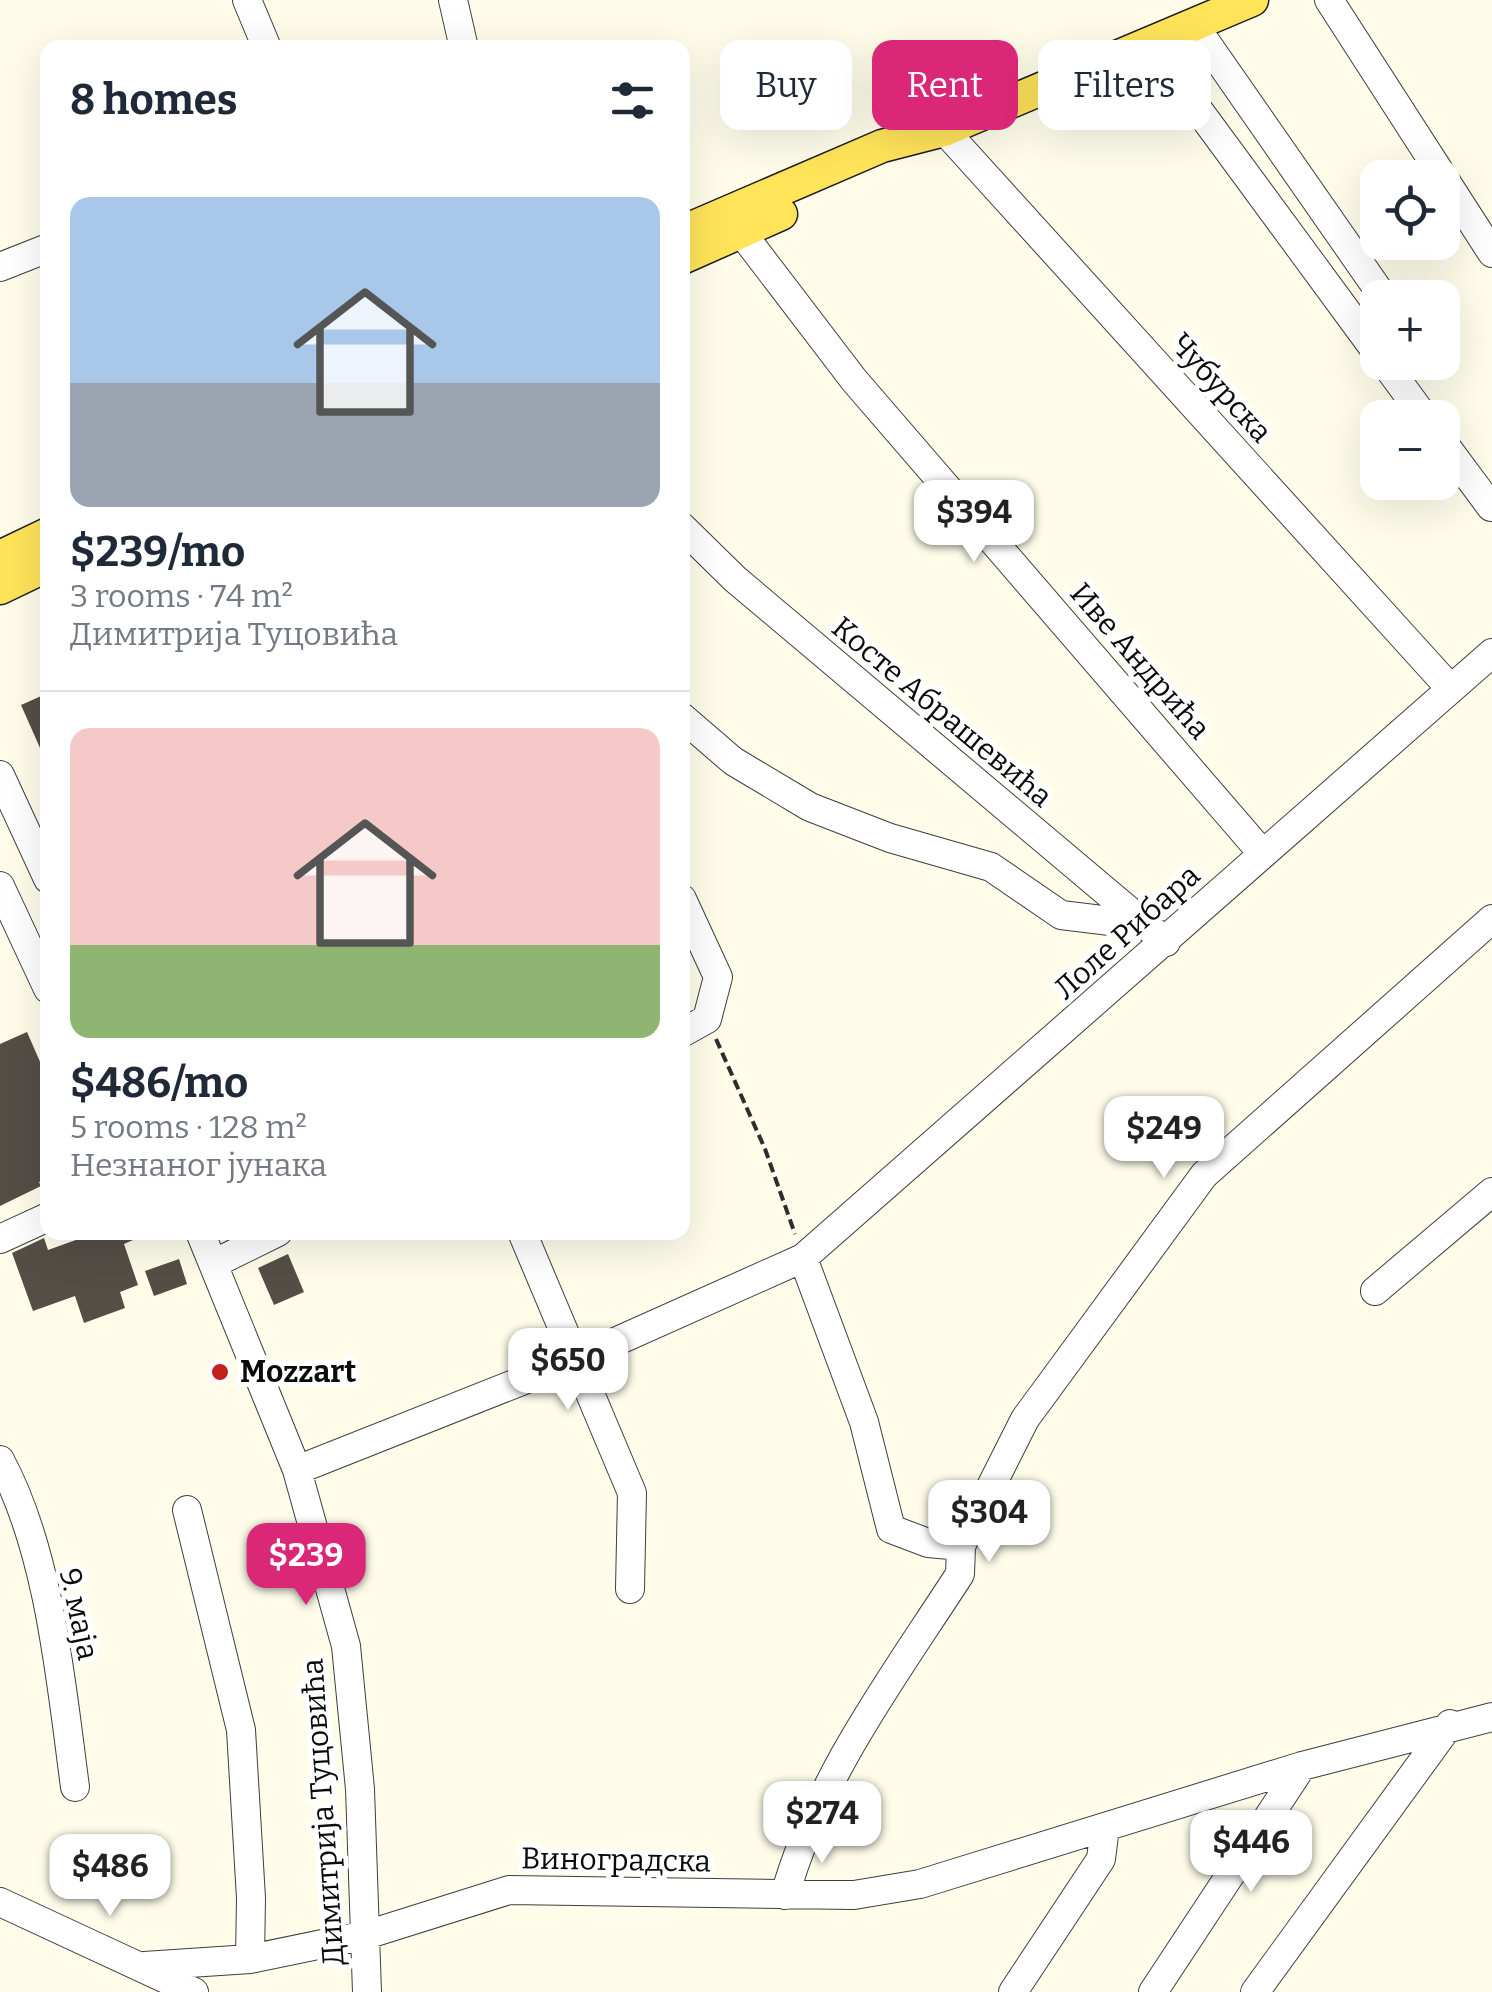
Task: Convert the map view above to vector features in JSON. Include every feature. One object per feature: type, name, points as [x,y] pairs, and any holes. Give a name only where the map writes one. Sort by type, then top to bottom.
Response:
[{"type":"main road","points":[[1157,40],[1206,13],[1252,0]]},
{"type":"main road","points":[[690,254],[892,166],[944,130]]},
{"type":"main road","points":[[690,229],[882,146],[944,130]]},
{"type":"main road","points":[[0,557],[40,538]]},
{"type":"main road","points":[[0,588],[40,569]]},
{"type":"street","points":[[247,0],[264,40]]},
{"type":"street","points":[[453,0],[462,40]]},
{"type":"street","points":[[1329,0],[1492,253]]},
{"type":"street","points":[[1206,13],[1373,280]]},
{"type":"street","points":[[1211,127],[1360,330]]},
{"type":"street","name":"Чубурска","points":[[944,130],[1450,688]]},
{"type":"street","name":"Иве Андрића","points":[[741,232],[854,380],[1264,854]]},
{"type":"street","points":[[0,268],[40,251]]},
{"type":"street","points":[[1460,466],[1491,507]]},
{"type":"street","name":"Косте Абрашевића","points":[[690,535],[734,579],[1166,942]]},
{"type":"street","name":"Лоле Рибара","points":[[297,1470],[577,1359],[804,1258],[1492,652]]},
{"type":"street","points":[[690,724],[733,761],[810,807],[890,838],[991,867],[1060,915],[1110,922],[1138,918]]},
{"type":"street","points":[[0,775],[40,855]]},
{"type":"street","points":[[0,886],[40,971]]},
{"type":"street","points":[[690,916],[718,977],[707,1019],[690,1029]]},
{"type":"street","points":[[785,1895],[800,1842],[841,1761],[960,1574],[961,1546],[1025,1419],[1204,1175],[1492,918]]},
{"type":"street","points":[[1375,1291],[1492,1192]]},
{"type":"street","points":[[0,1239],[40,1221]]},
{"type":"street","name":"Димитрија Туцовића","points":[[204,1240],[297,1470],[346,1646],[360,1789],[367,1992]]},
{"type":"street","points":[[215,1263],[262,1240]]},
{"type":"street","points":[[525,1240],[632,1493],[630,1589]]},
{"type":"street","points":[[804,1258],[864,1422],[891,1528],[928,1543],[961,1546]]},
{"type":"street","name":"9. маја","points":[[0,1460],[18,1494],[48,1618],[76,1787]]},
{"type":"street","points":[[186,1510],[241,1730],[251,1898],[250,1959]]},
{"type":"street","name":"Виноградска","points":[[144,1966],[250,1959],[366,1934],[509,1890],[854,1895],[920,1884],[1302,1766],[1450,1724],[1492,1717]]},
{"type":"street","points":[[1255,1992],[1450,1724]]},
{"type":"street","points":[[1152,1992],[1302,1766]]},
{"type":"street","points":[[1012,1992],[1101,1859],[1105,1827]]},
{"type":"street","points":[[0,1902],[194,1992]]},
{"type":"path","points":[[707,1019],[765,1149],[804,1258]]},
{"type":"building","points":[[40,697],[40,748],[21,705]]},
{"type":"building","points":[[27,1032],[40,1062],[40,1186],[0,1206],[0,1044]]},
{"type":"building","points":[[40,1240],[45,1240],[48,1250],[76,1240],[133,1240],[124,1244],[138,1285],[120,1292],[125,1308],[84,1323],[75,1296],[33,1311],[12,1253]]},
{"type":"building","points":[[288,1254],[304,1292],[274,1305],[258,1268]]},
{"type":"building","points":[[179,1259],[187,1284],[154,1296],[145,1271]]},
{"type":"place","name":"Mozzart","points":[[220,1372]]}]
